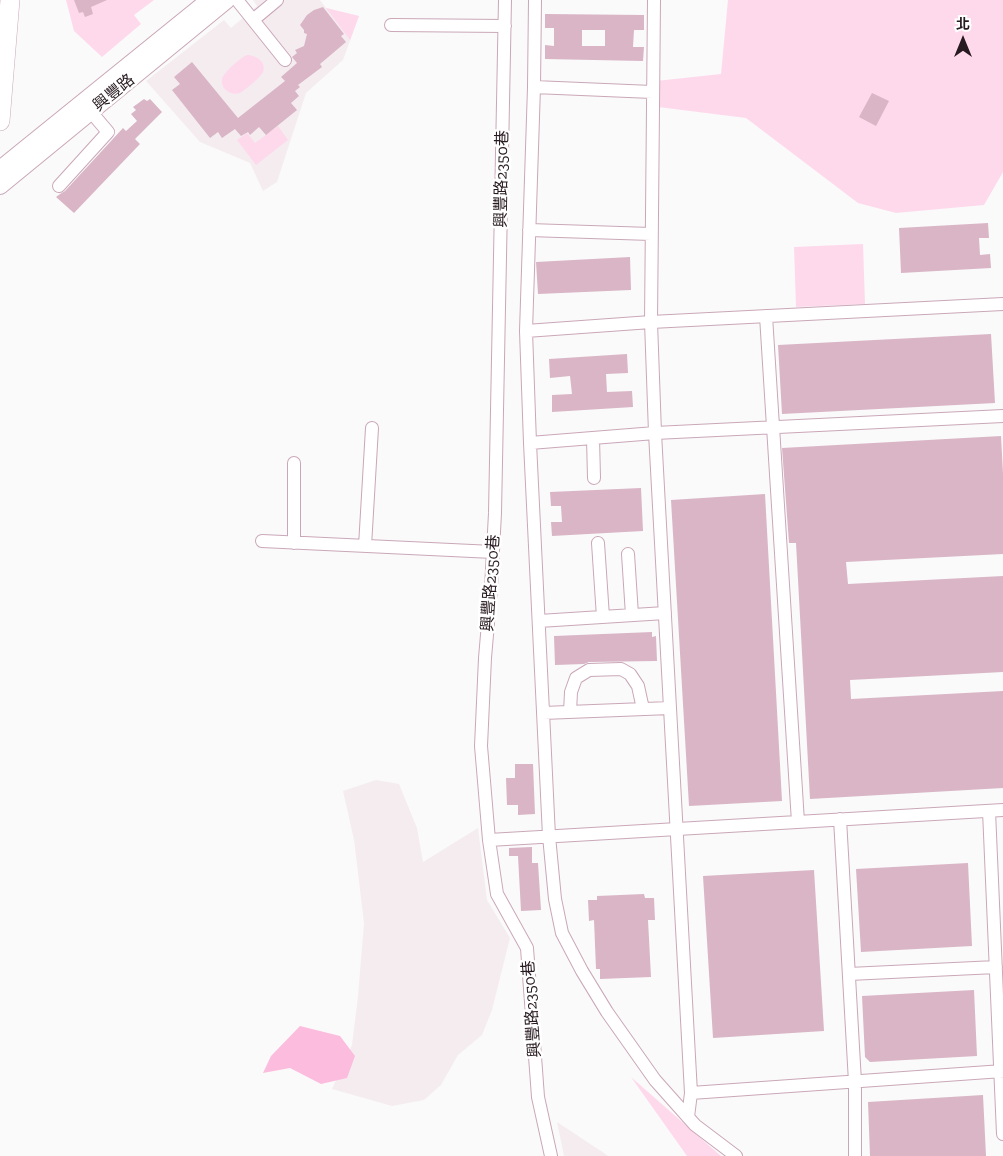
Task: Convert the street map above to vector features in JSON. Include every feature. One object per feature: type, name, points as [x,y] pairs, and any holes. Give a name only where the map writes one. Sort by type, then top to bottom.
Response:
[{"type":"highway","points":[[0,121],[10,0]]},
{"type":"main road","name":"興豐路","points":[[87,107],[209,0]]},
{"type":"main road","name":"興豐路","points":[[0,186],[10,167],[227,0]]},
{"type":"street","points":[[237,0],[285,60]]},
{"type":"street","points":[[253,20],[277,0]]},
{"type":"street","name":"興豐路2350巷","points":[[505,0],[495,513],[481,746],[489,840],[497,894],[527,948],[538,1097],[551,1156]]},
{"type":"street","points":[[535,0],[526,331],[549,836],[555,899],[562,933],[607,1012],[654,1080],[695,1125],[736,1156]]},
{"type":"street","points":[[654,0],[651,322],[655,433],[691,1093],[688,1117]]},
{"type":"street","points":[[391,25],[505,26]]},
{"type":"street","points":[[534,87],[652,92]]},
{"type":"street","points":[[59,186],[108,132],[87,107]]},
{"type":"street","points":[[530,230],[651,234]]},
{"type":"street","points":[[526,331],[651,322],[1003,304]]},
{"type":"street","points":[[766,316],[798,822]]},
{"type":"street","points":[[530,443],[655,433],[1003,416]]},
{"type":"street","points":[[365,546],[372,428]]},
{"type":"street","points":[[593,438],[594,478]]},
{"type":"street","points":[[294,463],[294,543]]},
{"type":"street","points":[[262,541],[493,552]]},
{"type":"street","points":[[598,543],[604,617]]},
{"type":"street","points":[[628,554],[632,615]]},
{"type":"street","points":[[539,621],[665,613]]},
{"type":"street","points":[[570,712],[571,692],[576,678],[589,670],[621,670],[630,674],[638,686],[643,709]]},
{"type":"street","points":[[543,713],[670,708]]},
{"type":"street","points":[[489,840],[1003,810]]},
{"type":"street","points":[[989,811],[1002,1071],[1003,1134]]},
{"type":"street","points":[[840,819],[855,1082],[855,1156]]},
{"type":"street","points":[[848,974],[996,967]]},
{"type":"street","points":[[691,1093],[1002,1071]]},
{"type":"shaded area","points":[[66,0],[154,0],[134,15],[141,24],[102,57],[74,31]]},
{"type":"shaded area","points":[[253,0],[320,0],[326,8],[359,16],[343,60],[306,93],[277,182],[263,191],[250,163],[200,142],[146,81],[224,20],[231,28],[257,6]]},
{"type":"shaded area","points":[[728,0],[1003,0],[1003,172],[984,205],[896,213],[858,203],[746,118],[658,107],[656,81],[721,74]]},
{"type":"shaded area","points":[[326,8],[359,16],[350,40]]},
{"type":"shaded area","points":[[247,55],[254,56],[262,62],[263,72],[249,87],[240,93],[230,93],[224,89],[222,79],[240,59]]},
{"type":"shaded area","points":[[278,126],[288,140],[256,165],[237,140],[247,133],[255,143]]},
{"type":"shaded area","points":[[863,244],[865,304],[796,307],[794,247]]},
{"type":"shaded area","points":[[376,780],[399,784],[417,828],[423,862],[478,828],[487,900],[510,938],[492,1010],[482,1035],[458,1055],[441,1085],[424,1100],[392,1106],[332,1089],[352,1045],[364,923],[354,840],[343,791]]},
{"type":"shaded area","points":[[300,1026],[340,1036],[355,1056],[347,1078],[321,1084],[290,1068],[263,1073],[271,1056]]},
{"type":"shaded area","points":[[631,1077],[721,1156],[687,1156]]},
{"type":"shaded area","points":[[557,1122],[604,1153],[608,1156],[564,1156]]},
{"type":"building","points":[[74,0],[107,0],[91,7],[93,14],[85,17],[83,12],[79,13]]},
{"type":"building","points":[[323,7],[344,34],[341,36],[346,42],[320,64],[322,67],[298,85],[300,87],[295,91],[299,96],[291,103],[297,110],[266,135],[259,127],[250,135],[248,132],[241,136],[235,129],[222,138],[218,132],[210,138],[172,90],[180,84],[174,77],[192,62],[238,118],[285,81],[281,77],[297,63],[292,57],[297,53],[295,50],[304,46],[307,34],[304,33],[300,25],[307,15]]},
{"type":"building","points":[[545,14],[644,15],[644,30],[634,30],[633,47],[644,47],[643,61],[545,59],[545,45],[554,46],[554,28],[545,28]],"holes":[[[582,30],[605,30],[605,46],[582,46]]]},
{"type":"building","points":[[872,93],[889,101],[876,126],[859,117]]},
{"type":"building","points":[[144,99],[147,101],[150,99],[162,112],[135,139],[140,144],[74,213],[56,197],[65,191],[123,128],[126,131],[137,121],[131,114],[136,110],[133,107]]},
{"type":"building","points":[[988,223],[989,238],[979,238],[980,255],[990,254],[991,268],[901,273],[899,228]]},
{"type":"building","points":[[630,257],[631,290],[538,294],[536,262]]},
{"type":"building","points":[[991,334],[995,403],[782,414],[778,345]]},
{"type":"building","points":[[627,354],[628,373],[606,374],[607,392],[632,391],[633,407],[552,412],[552,395],[572,394],[570,376],[550,378],[549,359]]},
{"type":"building","points":[[1001,436],[1003,554],[846,562],[848,584],[1003,576],[1003,672],[850,680],[851,699],[1003,691],[1003,788],[810,799],[796,543],[789,543],[782,448]]},
{"type":"building","points":[[641,488],[643,531],[552,536],[551,522],[562,522],[561,506],[551,506],[550,492]]},
{"type":"building","points":[[765,494],[782,801],[689,806],[671,500]]},
{"type":"building","points":[[652,632],[652,637],[656,636],[657,661],[589,662],[584,664],[555,665],[554,636]]},
{"type":"building","points":[[515,764],[533,764],[535,814],[518,815],[518,805],[507,805],[506,778],[515,778]]},
{"type":"building","points":[[532,847],[532,863],[538,863],[541,910],[521,911],[518,856],[509,856],[509,848]]},
{"type":"building","points":[[968,863],[972,946],[861,952],[856,869]]},
{"type":"building","points":[[814,870],[824,1031],[713,1038],[703,876]]},
{"type":"building","points":[[644,894],[645,898],[654,898],[655,920],[648,920],[651,977],[600,979],[600,969],[596,969],[594,920],[589,921],[588,900],[597,900],[597,896]]},
{"type":"building","points":[[974,990],[977,1056],[870,1062],[865,1057],[862,996]]},
{"type":"building","points":[[983,1095],[986,1156],[870,1156],[868,1102]]}]
